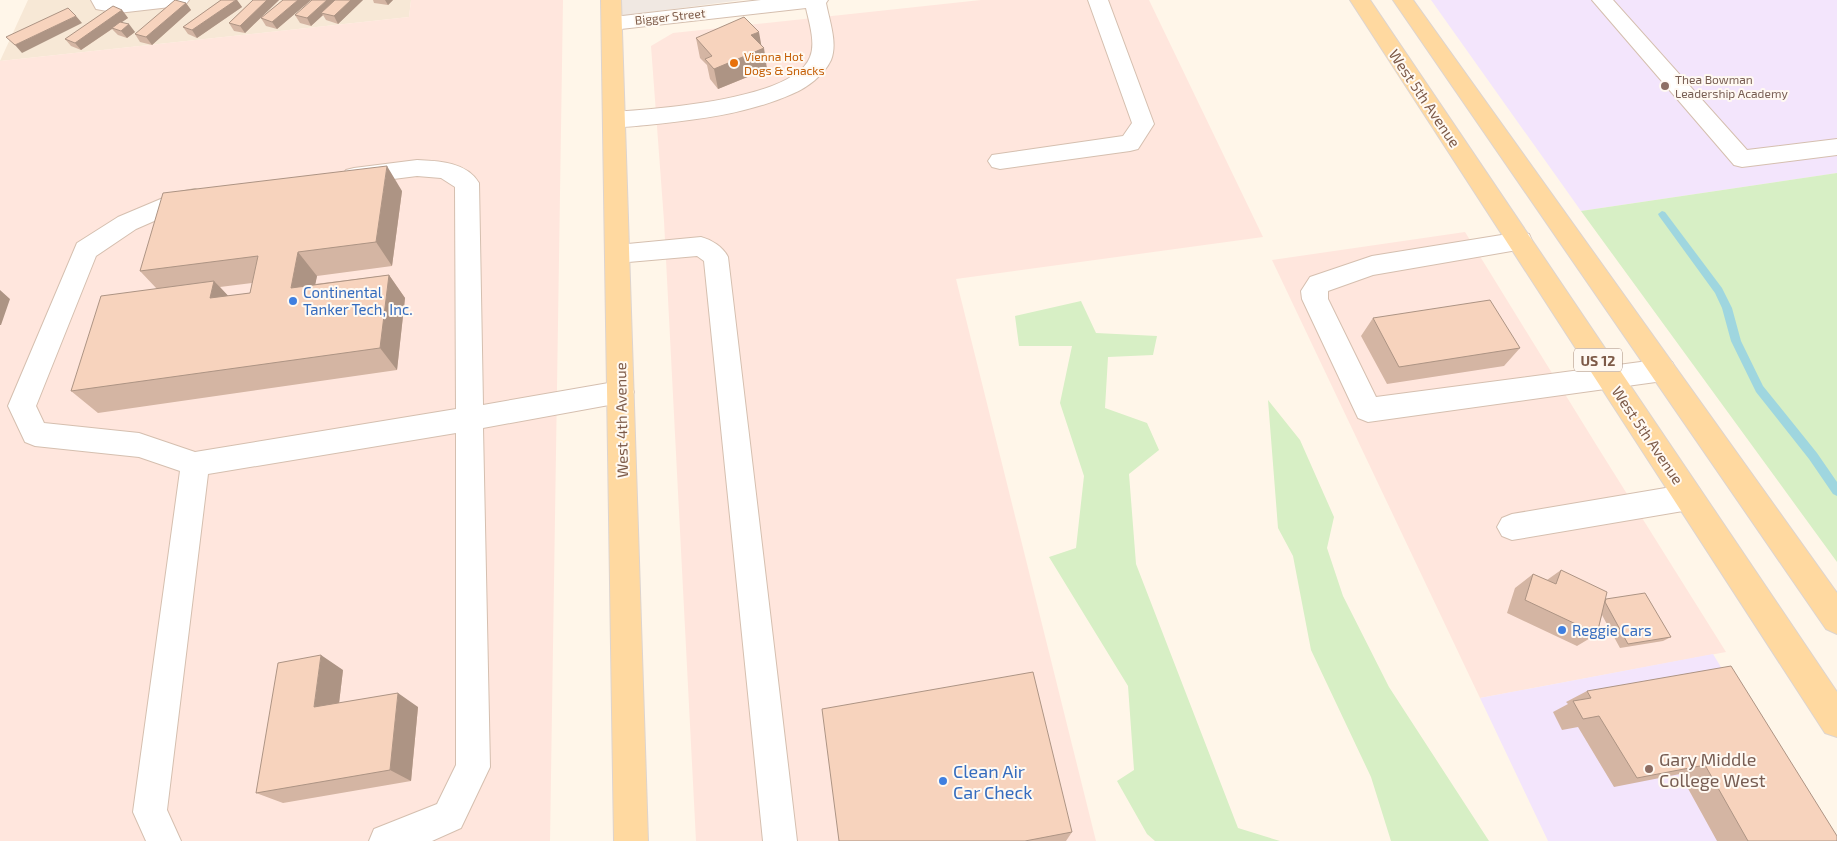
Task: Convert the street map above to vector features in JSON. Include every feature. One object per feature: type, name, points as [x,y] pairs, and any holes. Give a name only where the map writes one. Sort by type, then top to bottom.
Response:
[{"type":"main road","name":"West 5th Avenue","points":[[1360,0],[1837,720]]},
{"type":"main road","name":"US 12","points":[[1404,0],[1837,619]]},
{"type":"main road","name":"West 4th Avenue","points":[[611,11],[631,841]]},
{"type":"street","points":[[101,0],[103,4],[118,7],[179,0]]},
{"type":"street","points":[[614,120],[717,108],[785,89],[810,75],[821,60],[821,32],[816,0]]},
{"type":"street","name":"Bigger Street","points":[[611,11],[816,0]]},
{"type":"street","points":[[1000,161],[1130,143],[1143,124],[1098,0]]},
{"type":"street","points":[[1602,0],[1742,159],[1837,146]]},
{"type":"street","points":[[330,180],[417,168],[446,170],[467,183],[471,418],[473,767],[449,816],[399,838],[386,841]]},
{"type":"street","points":[[222,194],[183,199],[126,224],[86,250],[22,406],[35,434],[138,445],[195,464],[620,392]]},
{"type":"street","points":[[1520,241],[1372,266],[1319,284],[1314,291],[1315,299],[1368,410],[1663,370]]},
{"type":"street","points":[[617,254],[700,246],[716,257],[780,841]]},
{"type":"street","points":[[164,841],[150,812],[195,464]]},
{"type":"street","points":[[1512,527],[1689,497]]},
{"type":"shaded area","points":[[28,0],[411,0],[409,17],[0,61]]},
{"type":"shaded area","points":[[411,0],[563,0],[550,841],[0,841],[0,61],[409,17]]},
{"type":"shaded area","points":[[619,0],[742,0],[620,16]]},
{"type":"shaded area","points":[[981,0],[1149,0],[1263,237],[956,279],[1096,841],[696,841],[664,221],[651,46],[673,33]]},
{"type":"shaded area","name":"Thea Bowman Leadership Academy","points":[[1431,0],[1837,0],[1837,173],[1581,211]]},
{"type":"shaded area","points":[[1465,232],[1726,652],[1480,698],[1272,260]]},
{"type":"shaded area","name":"Gary Middle College West","points":[[1713,654],[1827,841],[1548,841],[1480,698]]},
{"type":"green space","points":[[1837,173],[1837,562],[1581,211]]},
{"type":"green space","points":[[1081,301],[1096,333],[1157,336],[1153,355],[1108,357],[1105,408],[1147,423],[1159,450],[1129,474],[1136,564],[1238,828],[1280,841],[1155,841],[1147,834],[1117,781],[1134,770],[1128,686],[1049,557],[1076,548],[1084,476],[1060,403],[1072,346],[1019,346],[1015,316]]},
{"type":"green space","points":[[1268,400],[1300,440],[1334,517],[1327,548],[1343,596],[1389,687],[1489,841],[1391,841],[1371,777],[1311,650],[1293,556],[1278,528]]},
{"type":"building","points":[[175,0],[186,3],[146,37],[135,34]]},
{"type":"building","points":[[221,0],[236,0],[192,30],[183,27]]},
{"type":"building","points":[[253,0],[267,0],[240,26],[229,23]]},
{"type":"building","points":[[283,0],[298,0],[272,22],[261,18]]},
{"type":"building","points":[[312,0],[327,0],[307,18],[295,15]]},
{"type":"building","points":[[335,0],[351,0],[334,16],[321,13]]},
{"type":"building","points":[[113,6],[122,10],[75,43],[65,39]]},
{"type":"building","points":[[68,8],[76,16],[15,45],[6,37]]},
{"type":"building","points":[[744,17],[759,32],[751,35],[764,48],[714,69],[705,59],[712,56],[696,38]]},
{"type":"building","points":[[120,22],[129,24],[121,31],[112,28]]},
{"type":"building","name":"Continental Tanker Tech, Inc.","points":[[387,166],[376,242],[298,252],[291,288],[389,275],[380,348],[71,391],[101,296],[214,281],[210,298],[250,293],[258,256],[140,271],[163,193]]},
{"type":"building","points":[[1490,300],[1520,348],[1399,367],[1373,318]]},
{"type":"building","points":[[1561,570],[1607,592],[1597,634],[1525,600],[1533,574],[1556,584]]},
{"type":"building","points":[[1645,593],[1671,637],[1628,644],[1605,602],[1606,599]]},
{"type":"building","points":[[321,655],[314,707],[398,693],[390,770],[256,793],[278,663]]},
{"type":"building","points":[[1731,666],[1837,836],[1837,841],[1748,841],[1705,765],[1637,778],[1599,716],[1583,719],[1573,701],[1591,698],[1587,691]]},
{"type":"building","name":"Clean Air Car Check","points":[[1033,672],[1072,832],[1025,841],[839,841],[822,709]]},
{"type":"waterway","points":[[1662,214],[1719,291],[1727,308],[1736,341],[1759,389],[1813,456],[1837,491]]},
{"type":"place","name":"Vienna Hot Dogs & Snacks","points":[[734,63]]},
{"type":"place","name":"Thea Bowman Leadership Academy","points":[[1665,86]]},
{"type":"place","name":"Continental Tanker Tech, Inc.","points":[[293,301]]},
{"type":"place","name":"Reggie Cars","points":[[1562,630]]},
{"type":"place","name":"Gary Middle College West","points":[[1649,769]]},
{"type":"place","name":"Clean Air Car Check","points":[[943,781]]}]
